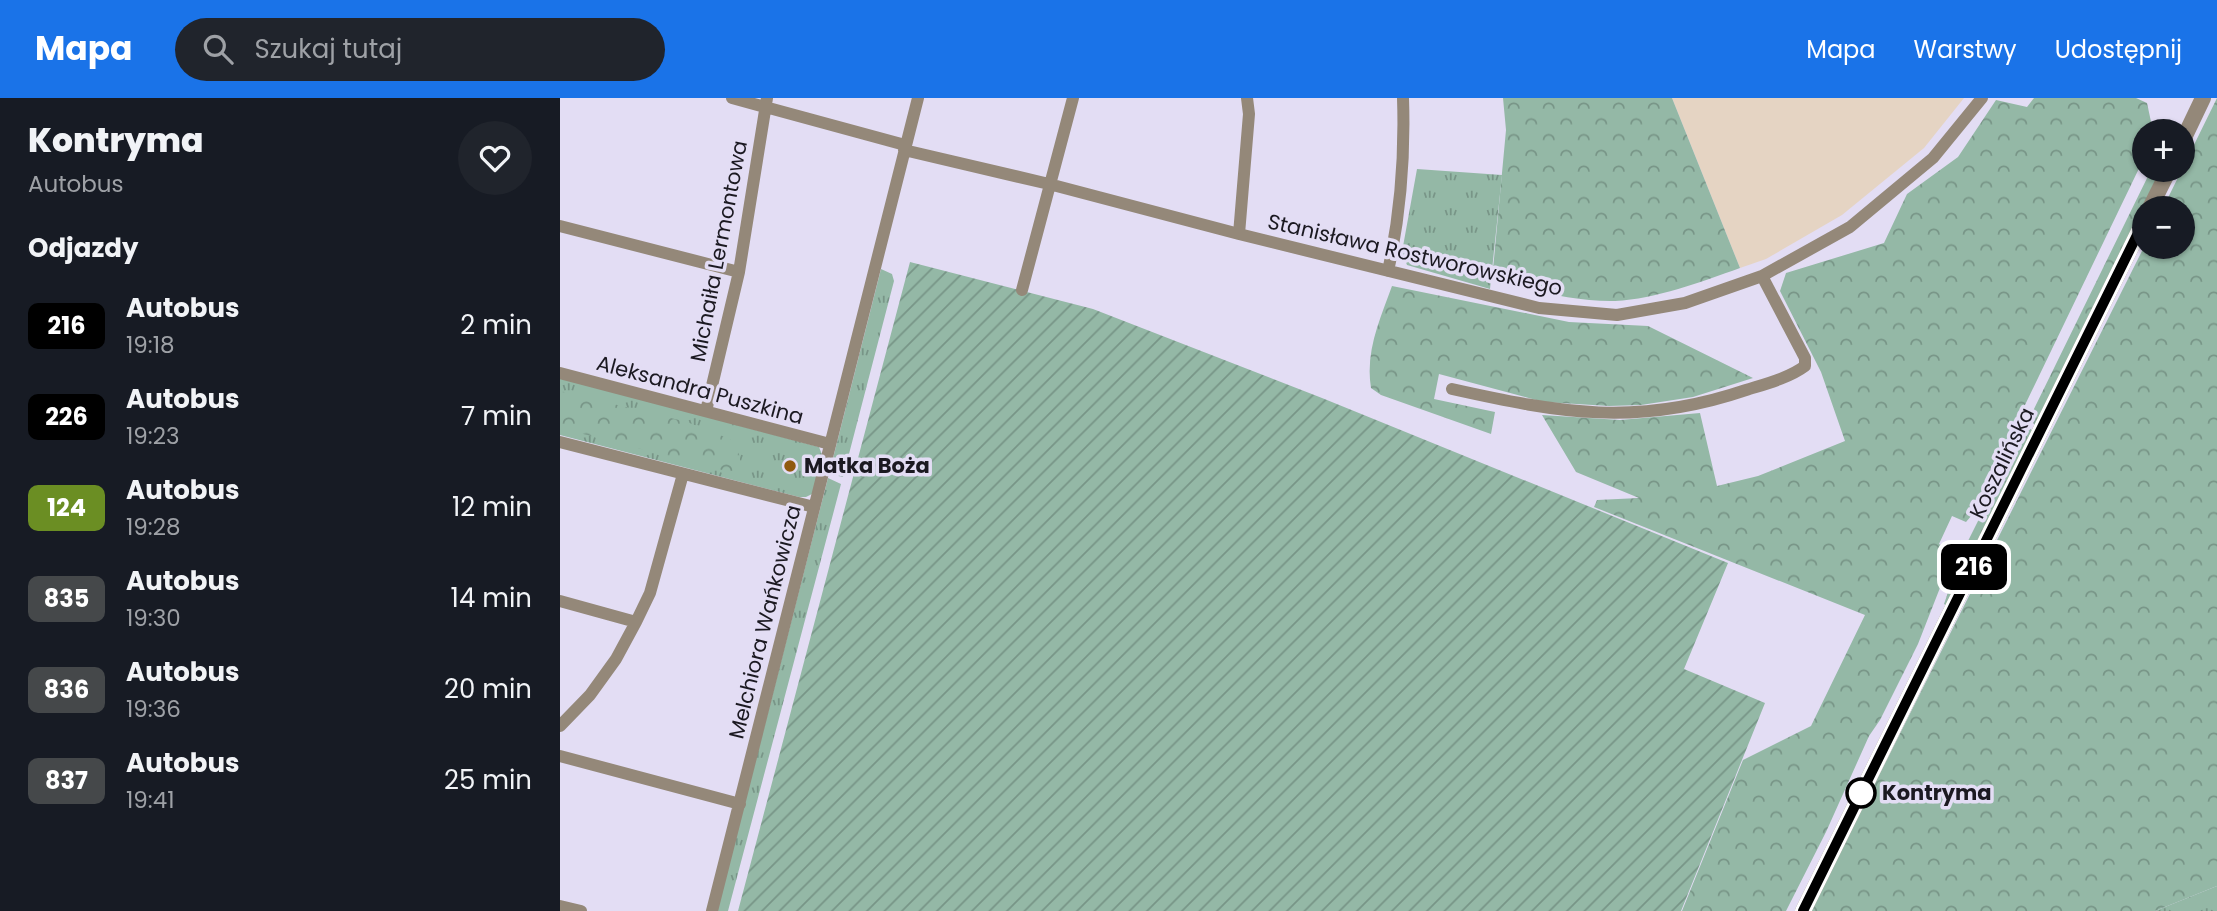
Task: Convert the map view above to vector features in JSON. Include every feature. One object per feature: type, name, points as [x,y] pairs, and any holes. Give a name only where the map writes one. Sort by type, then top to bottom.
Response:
[{"type":"street","name":"Stanisława Rostworowskiego","points":[[732,98],[766,102],[904,147],[1388,271],[1539,307],[1617,315],[1685,303],[1762,276],[1850,227],[1933,158],[1982,98]]},
{"type":"street","name":"Melchiora Wańkowicza","points":[[712,911],[918,98]]},
{"type":"street","points":[[1022,290],[1073,98]]},
{"type":"street","points":[[1239,234],[1249,114],[1247,98]]},
{"type":"street","points":[[1388,271],[1399,222],[1405,149],[1402,98]]},
{"type":"street","points":[[2193,119],[2203,98]]},
{"type":"street","name":"Michaiła Lermontowa","points":[[706,411],[739,272],[766,102]]},
{"type":"street","points":[[560,226],[739,272]]},
{"type":"street","name":"Koszalińska","points":[[1803,911],[2132,245]]},
{"type":"street","points":[[1452,389],[1537,408],[1616,414],[1686,406],[1718,400],[1750,389],[1805,366],[1805,358],[1762,276]]},
{"type":"street","name":"Aleksandra Puszkina","points":[[560,373],[830,444]]},
{"type":"street","points":[[560,442],[814,507]]},
{"type":"street","points":[[560,726],[590,695],[616,659],[636,622],[650,593],[683,474]]},
{"type":"street","points":[[560,601],[636,622]]},
{"type":"street","points":[[560,756],[740,804]]},
{"type":"street","points":[[560,906],[581,911]]},
{"type":"shaded area","points":[[1672,98],[1964,98],[1924,148],[1842,215],[1766,259],[1740,268]]},
{"type":"green space","points":[[1503,98],[1672,98],[1740,268],[1662,293],[1615,301],[1569,297],[1492,280],[1506,130]]},
{"type":"green space","points":[[2034,98],[2136,98],[2147,103],[2150,119],[2132,119],[2132,182],[1972,515],[1966,522],[1952,516],[1939,544],[1954,552],[1918,644],[1880,720],[1869,736],[1826,832],[1786,911],[1682,911],[1743,760],[1811,726],[1865,615],[1594,507],[1597,500],[1639,498],[1576,472],[1542,415],[1620,420],[1700,413],[1717,486],[1758,476],[1845,441],[1821,372],[1780,291],[1786,273],[1884,243],[1907,194],[1958,157],[1996,100],[2027,107]]},
{"type":"green space","points":[[2217,98],[2217,886],[2155,911],[1811,911],[2138,259],[2195,259],[2195,196],[2169,196],[2176,182],[2195,182],[2195,143]]},
{"type":"green space","points":[[1417,169],[1502,175],[1490,289],[1407,265],[1402,252]]},
{"type":"green space","points":[[2145,182],[2155,182],[2148,196],[2138,196]]},
{"type":"green space","points":[[2132,209],[2132,229],[2036,426],[2029,419]]},
{"type":"green space","points":[[910,262],[1093,309],[1322,398],[1728,563],[1684,669],[1765,703],[1681,911],[738,911]]},
{"type":"green space","points":[[881,269],[892,274],[894,281],[843,477],[829,474]]},
{"type":"green space","points":[[1392,286],[1569,322],[1648,326],[1753,378],[1693,397],[1641,405],[1609,406],[1544,402],[1439,374],[1434,399],[1495,412],[1491,434],[1381,395],[1371,388],[1372,349],[1378,323]]},
{"type":"green space","points":[[560,377],[819,447],[823,457],[814,493],[799,497],[560,435]]},
{"type":"green space","points":[[560,391],[687,422],[730,439],[740,456],[740,467],[730,472],[560,428]]},
{"type":"green space","points":[[2026,425],[2034,432],[1947,606],[1944,604],[1961,555]]},
{"type":"green space","points":[[828,478],[841,484],[728,911],[717,911]]},
{"type":"green space","points":[[2217,886],[2217,911],[2155,911]]},
{"type":"bus line","name":"216","points":[[1803,911],[2132,246]]},
{"type":"place","name":"Matka Boża","points":[[790,466]]},
{"type":"place","name":"Kontryma","points":[[1861,793]]}]
